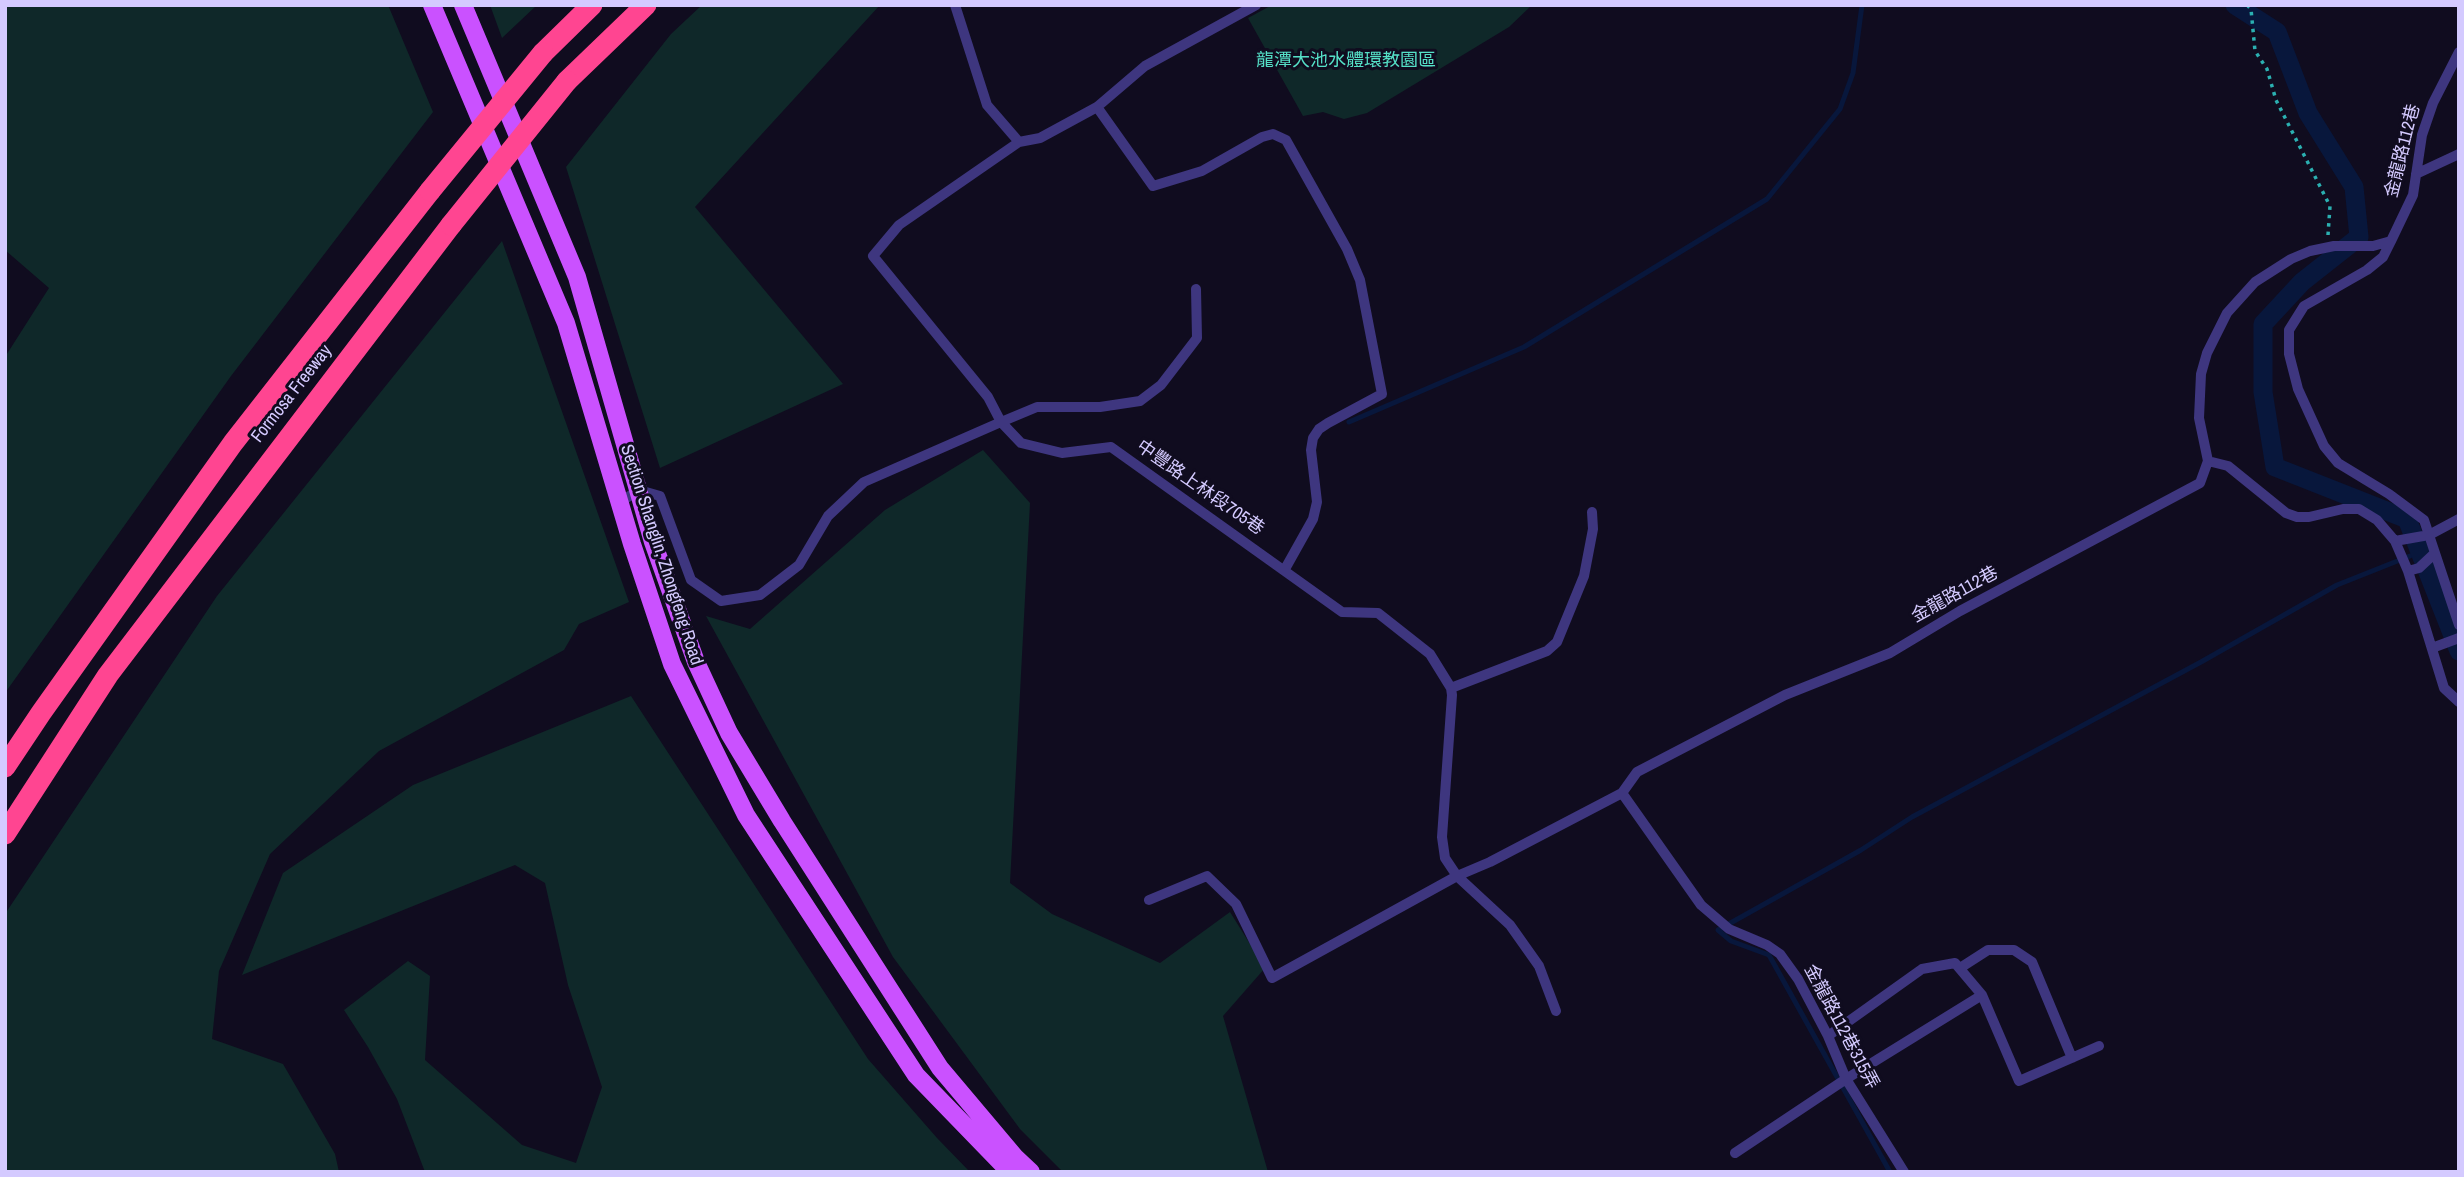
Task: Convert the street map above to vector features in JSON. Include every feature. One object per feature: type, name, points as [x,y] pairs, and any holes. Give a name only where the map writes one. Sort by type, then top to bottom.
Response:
[{"type":"highway","name":"Formosa Freeway","points":[[5,767],[233,443],[430,191],[543,53],[592,5]]},
{"type":"highway","name":"Formosa Freeway","points":[[5,834],[108,676],[451,225],[567,81],[646,5]]},
{"type":"main road","name":"Section Shanglin, Zhongfeng Road","points":[[432,5],[566,323],[672,664],[746,815],[916,1075],[1010,1172]]},
{"type":"main road","name":"Section Shanglin, Zhongfeng Road","points":[[463,5],[577,277],[653,542],[696,662],[729,733],[940,1068],[1015,1157],[1031,1172]]},
{"type":"lane","points":[[955,5],[987,105],[1020,142],[1040,138],[1097,107],[1144,66],[1256,5]]},
{"type":"lane","name":"金龍路112巷","points":[[2459,52],[2433,103],[2422,135],[2413,195],[2383,257],[2367,271],[2304,306],[2289,330],[2289,354],[2298,389],[2324,446],[2338,463],[2389,494],[2424,520],[2459,625]]},
{"type":"lane","points":[[1097,107],[1153,186],[1202,171],[1262,136],[1273,134],[1286,140],[1347,250],[1360,280],[1382,394],[1328,423],[1319,429],[1313,438],[1311,450],[1317,502],[1313,519],[1285,569]]},
{"type":"lane","name":"中豐路上林段705巷","points":[[1020,142],[899,225],[873,256],[988,397],[1001,422],[1021,443],[1062,453],[1111,447],[1342,612],[1378,613],[1430,653],[1451,688]]},
{"type":"lane","points":[[2416,174],[2459,154]]},
{"type":"lane","points":[[2391,241],[2373,246],[2331,247],[2291,259],[2255,282],[2227,313],[2207,353],[2199,396],[2202,440],[2208,461],[2228,466],[2286,513],[2309,517],[2343,509],[2359,509],[2377,520],[2398,546],[2444,688],[2459,702]]},
{"type":"lane","points":[[620,502],[639,490],[660,496],[691,580],[721,601],[760,596],[799,565],[828,516],[864,482],[1038,407],[1100,407],[1140,401],[1161,385],[1198,338],[1196,289]]},
{"type":"lane","name":"金龍路112巷","points":[[1149,900],[1207,876],[1236,904],[1272,978],[1457,876],[1490,862],[1622,793],[1637,772],[1785,695],[1890,653],[1959,611],[2200,483],[2208,461]]},
{"type":"lane","points":[[1556,1011],[1539,966],[1510,925],[1457,876],[1445,859],[1442,838],[1451,688],[1547,651],[1557,642],[1584,576],[1593,528],[1592,512]]},
{"type":"lane","points":[[2398,546],[2429,535],[2459,519]]},
{"type":"lane","points":[[2407,568],[2418,568],[2435,553]]},
{"type":"lane","points":[[2433,648],[2459,638]]},
{"type":"lane","name":"金龍路112巷315弄","points":[[1622,793],[1701,905],[1729,929],[1768,945],[1780,954],[1798,979],[1828,1036],[1846,1079],[1904,1172]]},
{"type":"lane","points":[[1959,968],[1988,950],[2014,950],[2032,962],[2072,1058]]},
{"type":"lane","points":[[1828,1036],[1922,969],[1955,963],[1982,995],[2019,1081],[2099,1046]]},
{"type":"lane","points":[[1735,1153],[1846,1079],[1982,995]]},
{"type":"path","points":[[2249,7],[2255,51],[2267,69],[2276,100],[2330,206],[2331,247]]},
{"type":"green space","points":[[5,5],[388,5],[433,112],[231,376],[5,693],[5,357],[49,288],[5,250]]},
{"type":"green space","points":[[490,5],[537,5],[502,38]]},
{"type":"green space","points":[[702,5],[880,5],[695,207],[843,384],[660,468],[566,167],[671,34]]},
{"type":"green space","name":"龍潭大池水體環教園區","points":[[1272,5],[1532,5],[1509,27],[1367,113],[1344,119],[1323,112],[1303,116],[1248,18]]},
{"type":"green space","points":[[502,241],[629,602],[579,624],[564,650],[379,751],[270,854],[219,971],[212,1039],[283,1064],[335,1154],[339,1172],[5,1172],[5,914],[217,596]]},
{"type":"green space","points":[[983,450],[1030,503],[1010,883],[1052,914],[1160,963],[1230,912],[1265,968],[1223,1016],[1268,1172],[1063,1172],[1020,1129],[893,957],[706,616],[750,629],[885,510]]},
{"type":"green space","points":[[631,696],[868,1059],[970,1172],[425,1172],[397,1099],[344,1010],[408,961],[430,976],[425,1060],[522,1145],[576,1163],[602,1087],[568,985],[545,883],[515,865],[242,975],[283,873],[413,785]]},
{"type":"waterway","points":[[1349,422],[1524,347],[1767,199],[1840,109],[1853,73],[1862,5]]},
{"type":"waterway","points":[[2235,5],[2277,32],[2308,113],[2354,187],[2359,237],[2302,282],[2263,324],[2263,392],[2275,467],[2407,519],[2459,651]]},
{"type":"waterway","points":[[1890,1172],[1769,955],[1731,941],[1718,930],[1861,850],[1912,817],[2201,662],[2337,585],[2420,552]]}]
